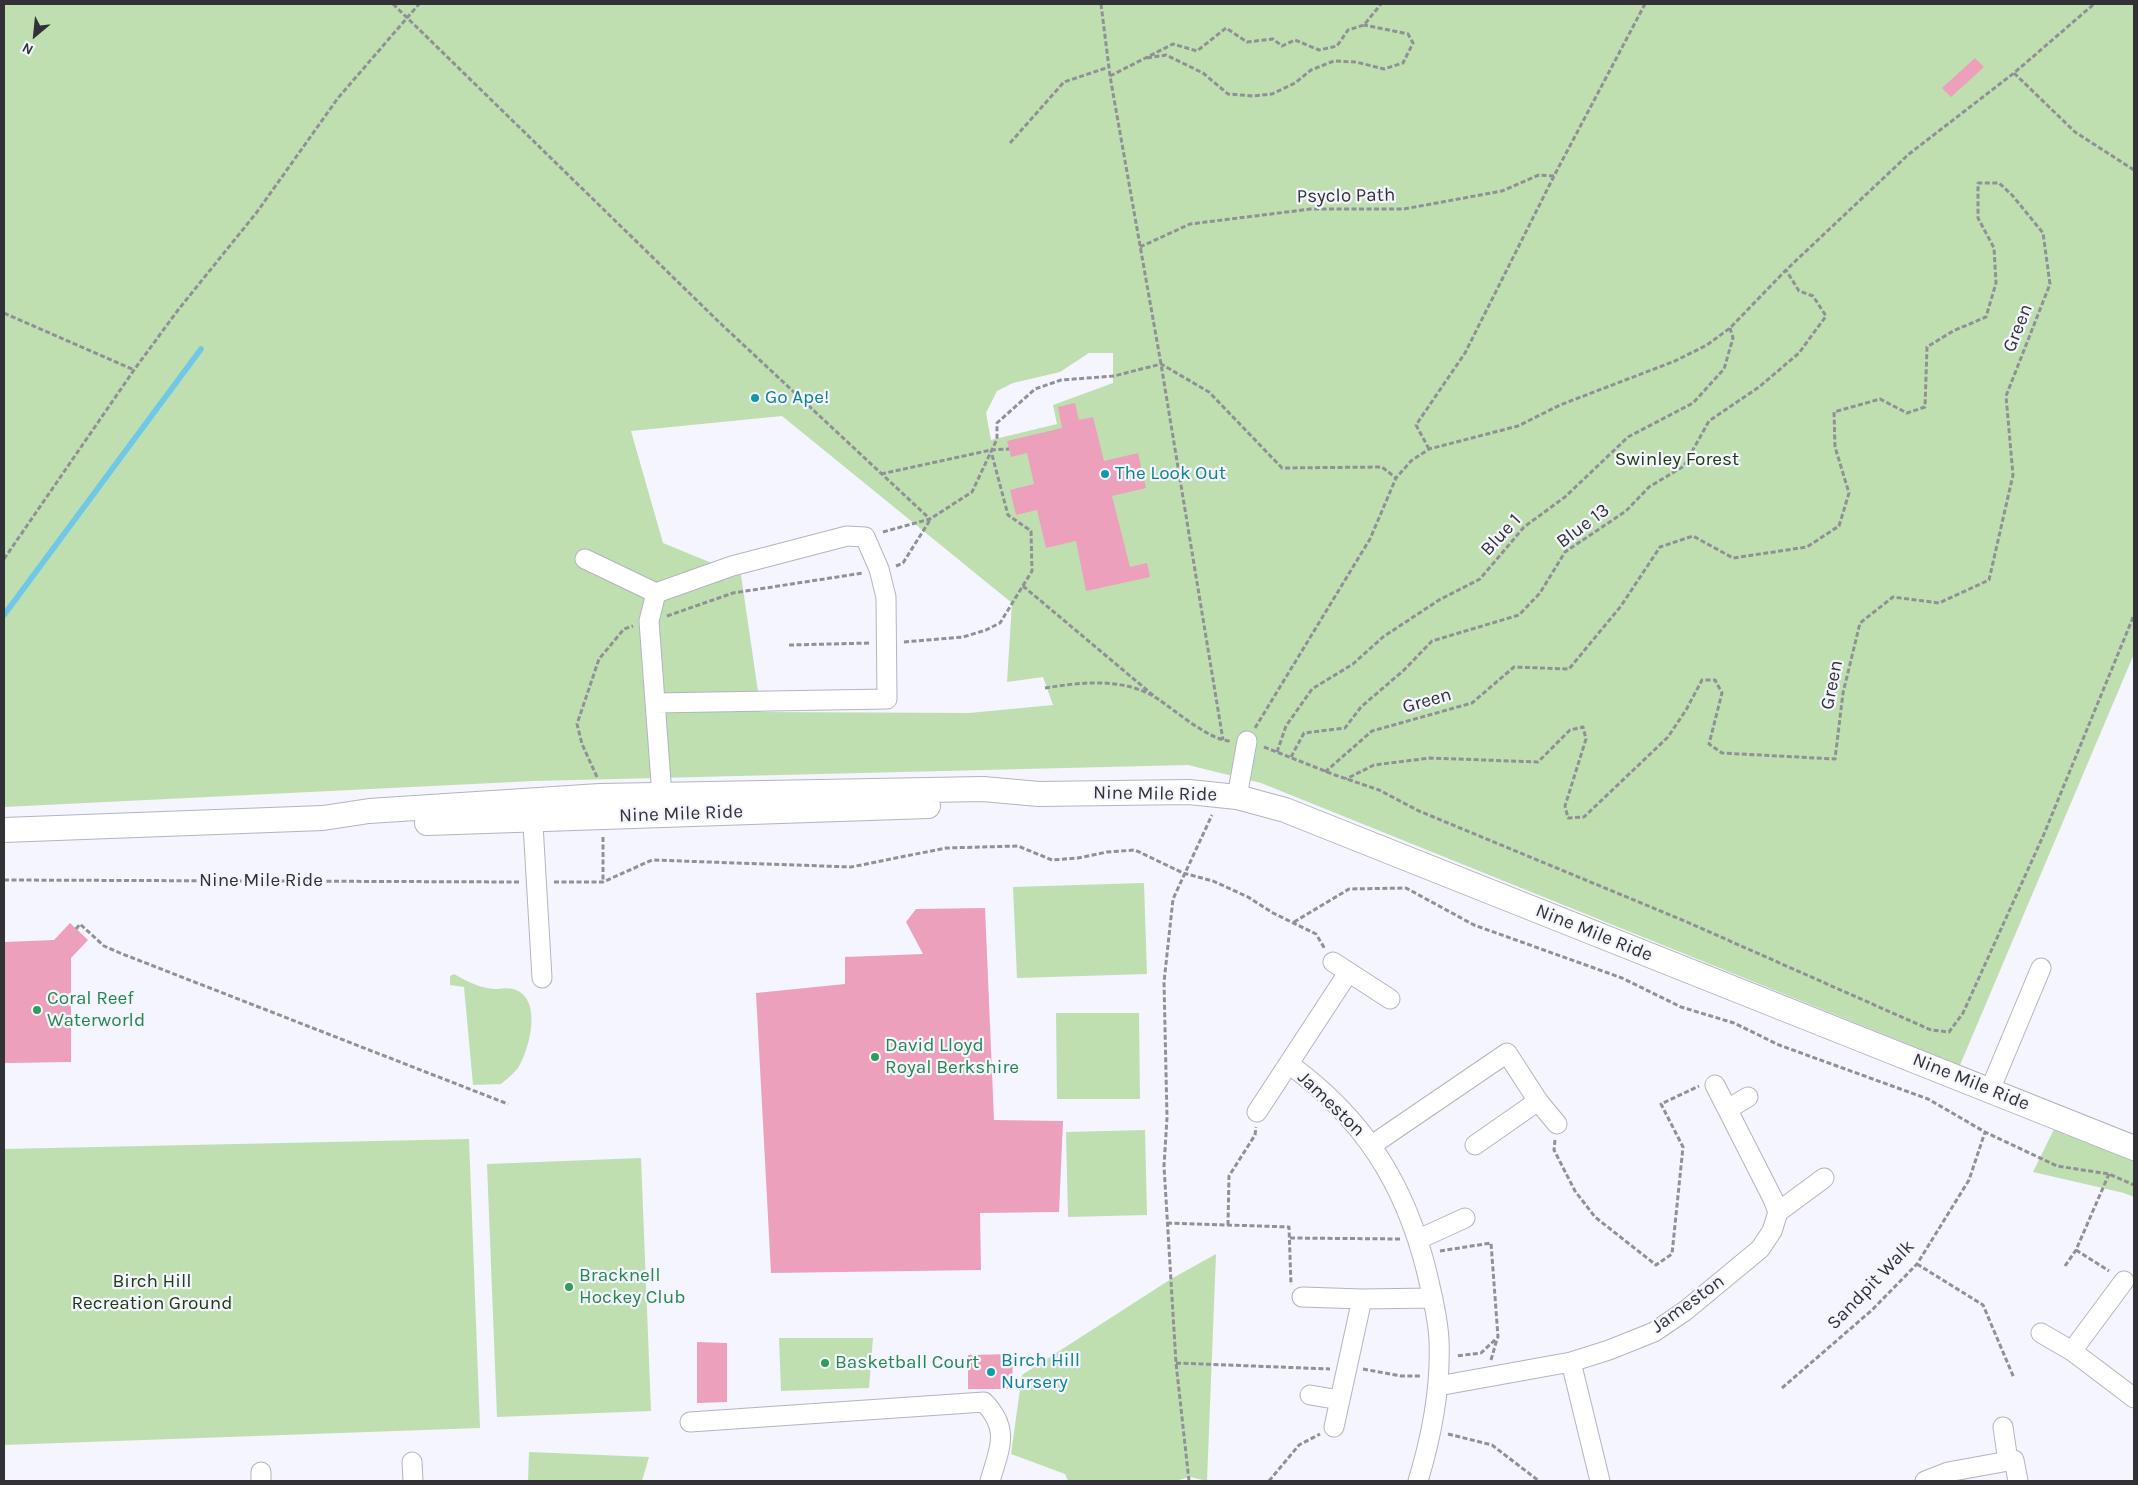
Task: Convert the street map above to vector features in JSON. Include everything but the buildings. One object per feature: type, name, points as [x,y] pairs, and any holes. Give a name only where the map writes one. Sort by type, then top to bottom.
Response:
[{"type":"main road","name":"Nine Mile Ride","points":[[4,830],[323,818],[371,826],[532,810],[663,805],[983,804],[1039,794],[1189,792],[1228,795],[1294,814],[2134,1148]]},
{"type":"street","points":[[585,559],[656,593],[732,566],[847,536],[865,537],[879,569],[886,597],[887,699],[655,702]]},
{"type":"street","points":[[656,593],[649,621],[663,805]]},
{"type":"street","points":[[1228,795],[1247,741]]},
{"type":"street","points":[[532,810],[542,978]]},
{"type":"street","points":[[1340,968],[1390,999]]},
{"type":"street","name":"Jameston","points":[[1257,1112],[1289,1064],[1340,968]]},
{"type":"street","points":[[1990,1090],[2040,968]]},
{"type":"street","name":"Jameston","points":[[1372,1145],[1507,1052],[1538,1101],[1557,1124]]},
{"type":"street","name":"Jameston","points":[[1289,1064],[1313,1081],[1349,1117],[1372,1145],[1398,1188],[1420,1246],[1433,1298],[1439,1339],[1438,1373],[1432,1430],[1418,1481]]},
{"type":"street","points":[[1714,1085],[1728,1109],[1778,1212],[1824,1178]]},
{"type":"street","points":[[1728,1109],[1748,1097]]},
{"type":"street","points":[[1475,1145],[1538,1101]]},
{"type":"street","name":"Jameston","points":[[1438,1373],[1570,1362],[1609,1350],[1654,1332],[1685,1311],[1760,1249],[1772,1231],[1778,1212]]},
{"type":"street","points":[[1420,1246],[1465,1218]]},
{"type":"street","points":[[2072,1351],[2124,1281]]},
{"type":"street","points":[[1302,1298],[1433,1298]]},
{"type":"street","points":[[1334,1427],[1362,1299]]},
{"type":"street","points":[[2041,1333],[2072,1351],[2134,1398]]},
{"type":"street","points":[[1570,1362],[1600,1481]]},
{"type":"street","points":[[1310,1395],[1340,1400]]},
{"type":"street","points":[[690,1422],[984,1402],[995,1413],[1002,1435],[990,1481]]},
{"type":"street","points":[[2003,1427],[2008,1461]]},
{"type":"street","points":[[1919,1478],[2014,1460],[2018,1481]]},
{"type":"street","points":[[412,1462],[413,1481]]},
{"type":"path","points":[[393,4],[720,323],[930,519]]},
{"type":"path","points":[[4,559],[134,370],[178,310],[257,212],[338,98],[419,4]]},
{"type":"path","points":[[1101,4],[1110,76],[1161,364],[1223,741]]},
{"type":"path","points":[[1364,25],[1381,4]]},
{"type":"path","points":[[1429,449],[1416,426],[1465,353],[1554,176],[1645,4]]},
{"type":"path","points":[[1247,741],[1370,538],[1396,478],[1411,461],[1429,449],[1518,426],[1560,405],[1675,361],[1708,345],[1730,328],[1786,270],[1909,154],[2014,73],[2094,4]]},
{"type":"path","points":[[1110,76],[1173,44],[1197,51],[1226,28],[1247,42],[1273,39],[1282,46],[1295,40],[1319,50],[1337,46],[1348,30],[1364,25],[1408,34],[1413,43],[1403,63],[1384,69],[1356,62],[1334,61],[1311,70],[1295,83],[1272,94],[1253,96],[1228,94],[1203,73],[1166,55],[1146,58]]},
{"type":"path","points":[[1010,143],[1064,82],[1110,67]]},
{"type":"path","points":[[2014,73],[2075,132],[2134,170]]},
{"type":"path","name":"Psyclo Path","points":[[1140,247],[1190,224],[1311,209],[1404,209],[1502,191],[1539,175],[1554,176]]},
{"type":"path","name":"Green","points":[[1325,772],[1372,731],[1472,703],[1514,667],[1569,669],[1621,606],[1660,547],[1693,536],[1733,558],[1807,548],[1839,526],[1849,493],[1835,447],[1834,412],[1880,399],[1907,413],[1925,407],[1927,347],[1953,331],[1986,317],[1996,283],[1994,248],[1978,218],[1978,183],[1998,183],[2012,196],[2043,233],[2050,284],[2006,396],[2013,475],[1989,580],[1939,602],[1893,597],[1860,622],[1843,693],[1835,759],[1722,753],[1709,744],[1722,693],[1715,680],[1702,680],[1686,710],[1668,737],[1584,817],[1568,818],[1565,806],[1586,739],[1583,727],[1570,730],[1538,762],[1430,758],[1374,765],[1346,779]]},
{"type":"path","name":"Blue 13","points":[[1291,757],[1304,733],[1345,728],[1361,707],[1404,670],[1432,641],[1519,615],[1540,593],[1565,552],[1626,511],[1649,487],[1684,466],[1709,421],[1758,387],[1799,353],[1826,316],[1813,296],[1799,291],[1786,270]]},
{"type":"path","points":[[4,313],[134,370]]},
{"type":"path","name":"Blue 1","points":[[1277,752],[1286,726],[1312,689],[1352,664],[1383,637],[1440,600],[1480,579],[1524,527],[1565,497],[1628,437],[1693,403],[1724,370],[1733,338],[1730,328]]},
{"type":"path","points":[[865,537],[930,519],[972,492],[997,439],[997,423],[1035,389],[1061,380],[1114,376],[1161,364],[1209,392],[1282,468],[1382,467],[1396,478]]},
{"type":"path","points":[[881,474],[991,450],[1009,448]]},
{"type":"path","points":[[789,645],[940,640],[986,630],[1000,623],[1032,571],[1031,531],[1008,514],[991,450]]},
{"type":"path","points":[[888,568],[903,564],[930,519]]},
{"type":"path","points":[[660,619],[733,593],[865,573]]},
{"type":"path","points":[[1023,586],[1156,698],[1185,719],[1223,741],[1247,741],[1325,772],[1380,790],[1419,811],[1687,922],[1879,1009],[1931,1030],[1949,1032],[1963,1013],[2044,834],[2134,615]]},
{"type":"path","points":[[600,784],[582,744],[576,724],[599,659],[624,629],[636,625]]},
{"type":"path","points":[[1045,688],[1073,683],[1118,682],[1156,698]]},
{"type":"path","points":[[1189,1481],[1176,1363],[1164,1166],[1167,1118],[1164,982],[1173,899],[1183,873],[1213,813],[1228,795]]},
{"type":"path","points":[[603,837],[603,882]]},
{"type":"path","points":[[552,882],[603,882],[652,860],[851,867],[946,848],[1018,846],[1052,860],[1135,850],[1183,873],[1213,881],[1248,897],[1273,913],[1316,934],[1340,968]]},
{"type":"path","name":"Nine Mile Ride","points":[[4,880],[519,882]]},
{"type":"path","points":[[1294,922],[1349,889],[1406,888],[1474,925],[1622,978],[1681,1007],[1734,1023],[1778,1045],[1928,1099],[1985,1132],[2057,1166],[2109,1174],[2134,1185]]},
{"type":"path","points":[[76,928],[80,924],[104,946],[120,953],[508,1104]]},
{"type":"path","points":[[1557,1124],[1554,1150],[1575,1191],[1595,1218],[1656,1265],[1672,1254],[1683,1147],[1661,1104],[1704,1083],[1714,1085]]},
{"type":"path","points":[[1228,1225],[1229,1176],[1255,1135],[1257,1112]]},
{"type":"path","name":"Sandpit Walk","points":[[1782,1388],[1872,1310],[1917,1264],[1969,1180],[1985,1132]]},
{"type":"path","points":[[2065,1266],[2076,1250],[2109,1174]]},
{"type":"path","points":[[1167,1223],[1289,1227],[1291,1295],[1302,1298]]},
{"type":"path","points":[[1176,1363],[1345,1370],[1359,1368],[1401,1376],[1438,1373],[1481,1353],[1498,1337],[1491,1243],[1420,1246],[1290,1238]]},
{"type":"path","points":[[2076,1250],[2124,1281]]},
{"type":"path","points":[[1917,1264],[1983,1305],[2014,1378]]},
{"type":"path","points":[[1269,1481],[1299,1445],[1334,1427]]},
{"type":"path","points":[[1432,1430],[1492,1445],[1539,1481]]},
{"type":"green space","name":"Swinley Forest","points":[[4,4],[2134,4],[2134,654],[1960,1065],[1261,783],[1188,765],[534,781],[4,807]],"holes":[[[1089,353],[1113,353],[1113,383],[1053,405],[1057,424],[991,440],[986,413],[997,391],[1013,383],[1060,372]],[[782,416],[1012,603],[1007,682],[1043,677],[1053,705],[969,713],[761,712],[741,575],[663,543],[631,431]]]},
{"type":"green space","points":[[1144,883],[1147,974],[1017,978],[1013,887]]},
{"type":"green space","points":[[454,974],[468,982],[484,987],[494,989],[507,988],[520,992],[530,1007],[531,1028],[526,1050],[518,1068],[501,1084],[473,1085],[464,987],[450,985],[450,976]]},
{"type":"green space","points":[[1056,1013],[1139,1013],[1140,1099],[1057,1099]]},
{"type":"green space","points":[[2057,1123],[2134,1154],[2134,1197],[2033,1172]]},
{"type":"green space","points":[[1145,1130],[1147,1215],[1068,1217],[1066,1132]]},
{"type":"green space","name":"Birch Hill Recreation Ground","points":[[469,1139],[480,1428],[4,1445],[4,1149]]},
{"type":"green space","name":"Bracknell Hockey Club","points":[[641,1158],[651,1411],[497,1417],[487,1164]]},
{"type":"green space","points":[[1216,1254],[1207,1481],[1190,1477],[1175,1481],[1068,1481],[1065,1474],[1011,1454],[1022,1375],[1171,1279]]},
{"type":"green space","name":"Basketball Court","points":[[779,1338],[873,1338],[869,1388],[781,1391]]},
{"type":"green space","points":[[529,1452],[649,1457],[642,1481],[528,1481]]},
{"type":"waterway","points":[[4,615],[201,349]]},
{"type":"place","name":"Go Ape!","points":[[755,398]]},
{"type":"place","name":"The Look Out","points":[[1105,474]]},
{"type":"place","name":"Coral Reef Waterworld","points":[[37,1010]]},
{"type":"place","name":"David Lloyd Royal Berkshire","points":[[875,1057]]},
{"type":"place","name":"Bracknell Hockey Club","points":[[569,1287]]},
{"type":"place","name":"Basketball Court","points":[[825,1363]]},
{"type":"place","name":"Birch Hill Nursery","points":[[991,1372]]}]
